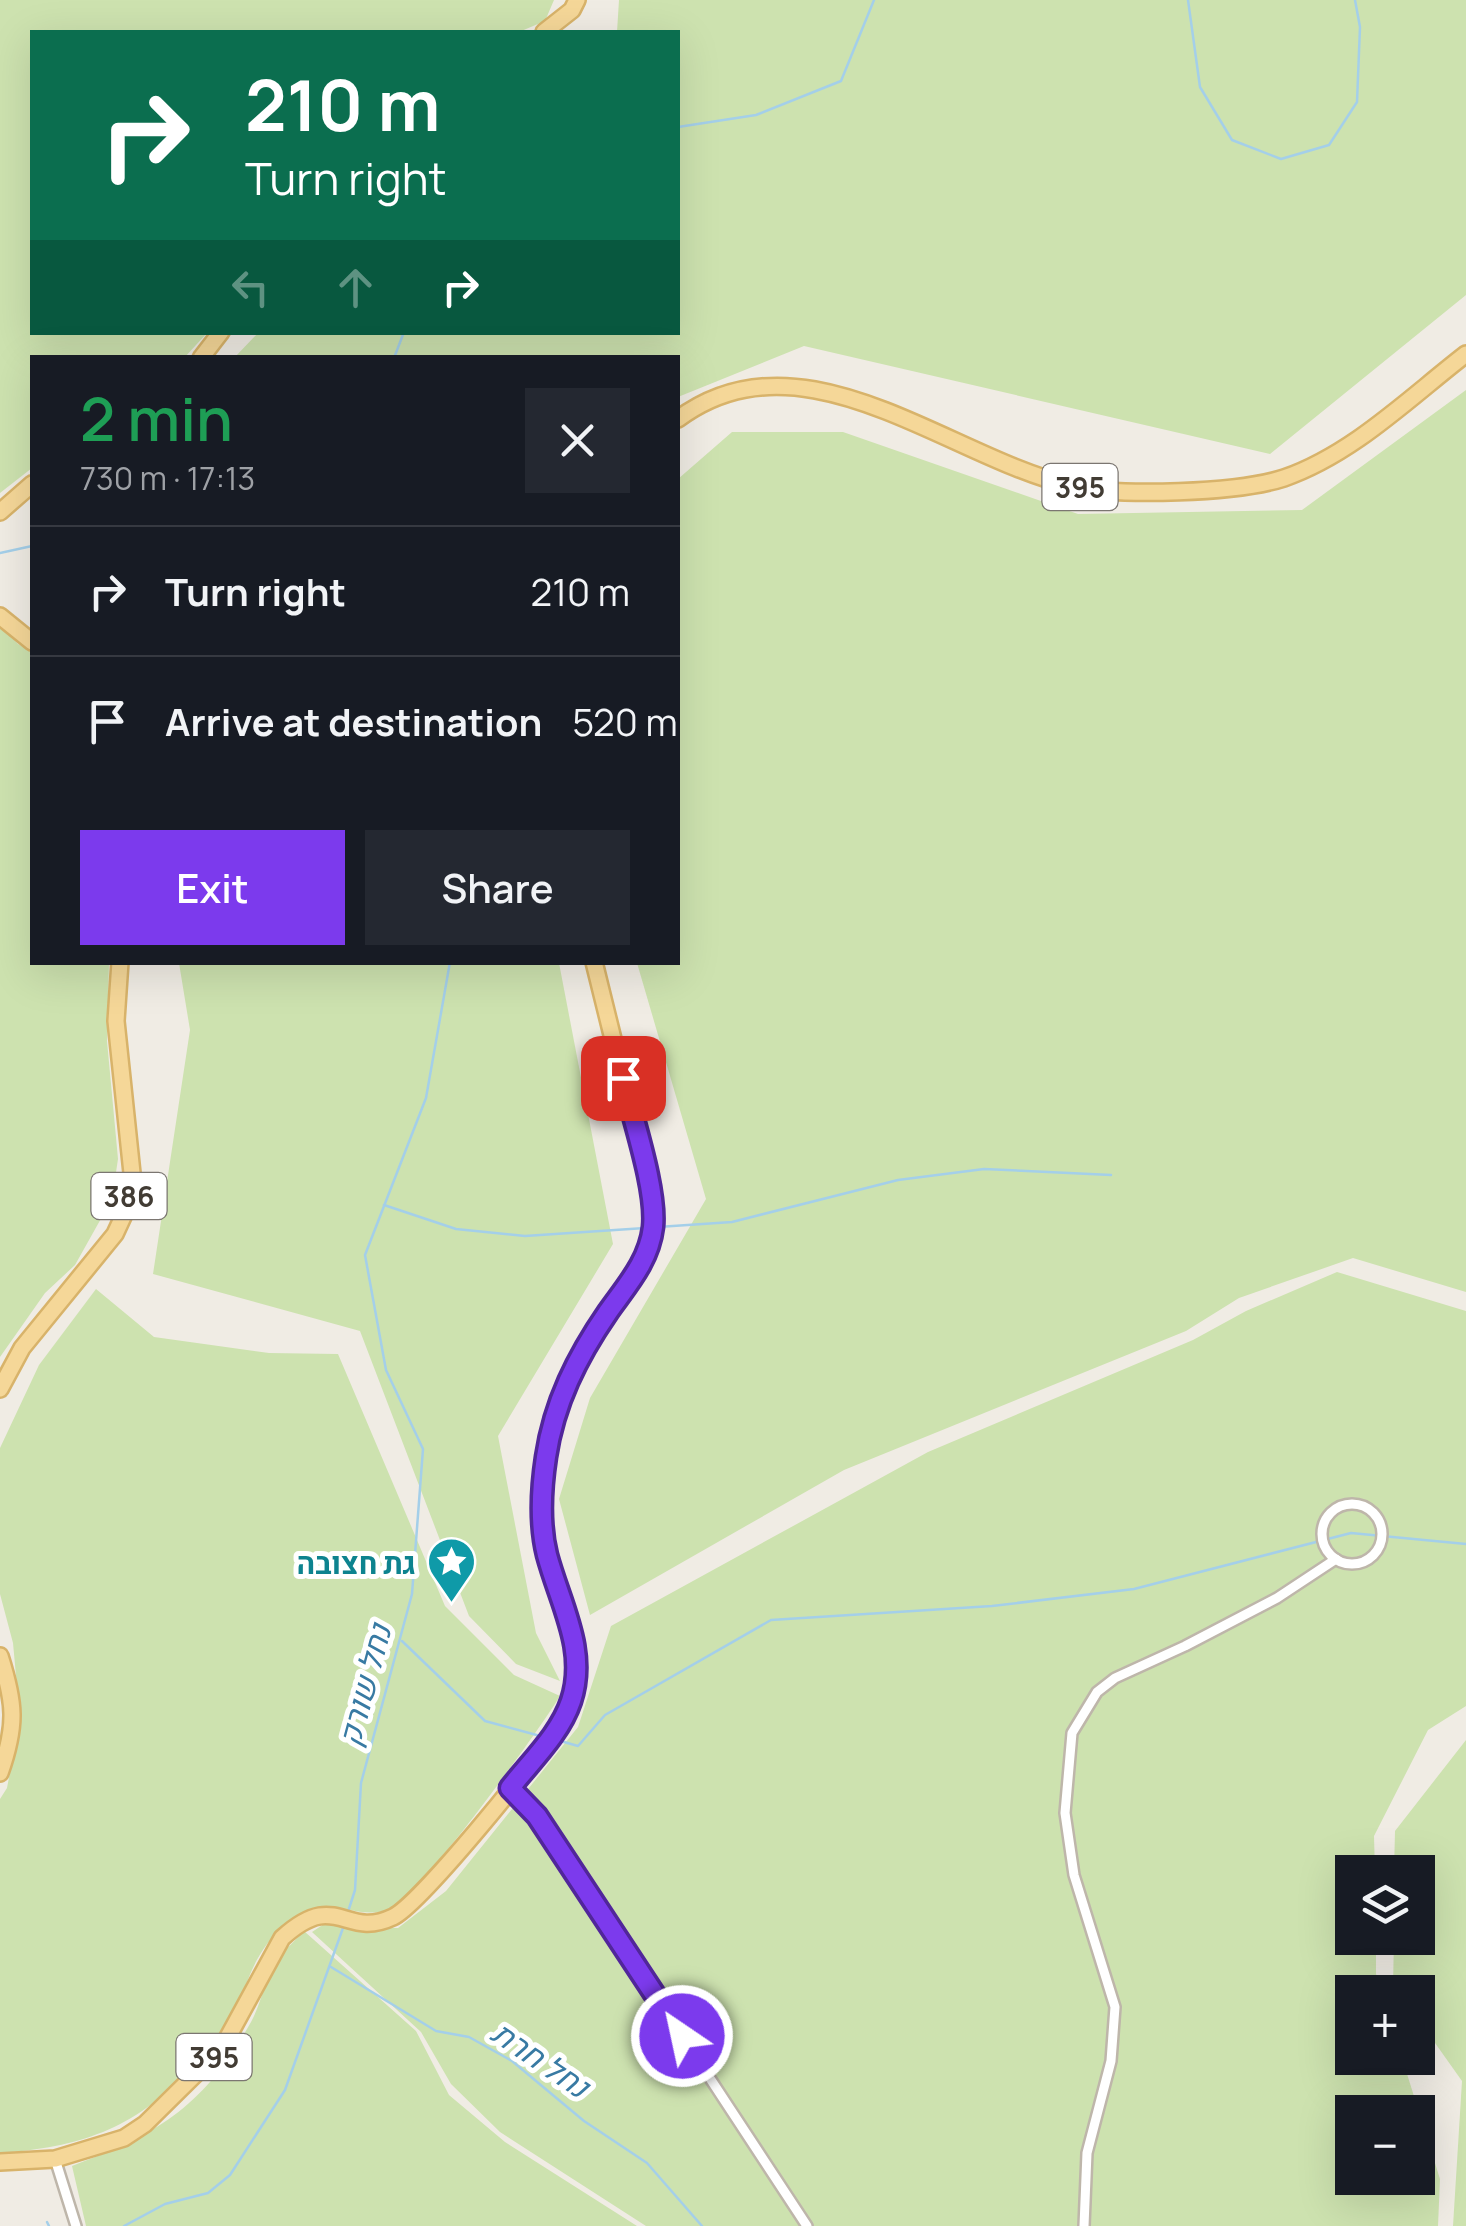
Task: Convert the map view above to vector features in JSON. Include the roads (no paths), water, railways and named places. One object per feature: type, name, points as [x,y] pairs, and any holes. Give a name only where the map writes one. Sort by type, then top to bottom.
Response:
[{"type":"main road","points":[[547,30],[572,10],[577,0]]},
{"type":"main road","points":[[203,355],[220,335]]},
{"type":"main road","name":"395","points":[[680,418],[712,400],[740,393],[814,390],[850,396],[1004,462],[1073,486],[1138,490],[1256,486],[1307,469],[1337,452],[1466,354]]},
{"type":"main road","points":[[0,512],[30,486]]},
{"type":"main road","points":[[0,616],[30,640]]},
{"type":"main road","name":"386","points":[[0,1389],[22,1348],[98,1257],[127,1208],[132,1173],[116,1021],[120,965]]},
{"type":"main road","name":"395","points":[[0,2162],[55,2159],[124,2138],[145,2124],[222,2048],[282,1938],[312,1916],[329,1913],[357,1923],[375,1922],[402,1910],[424,1890],[510,1788],[554,1732],[570,1704],[578,1672],[576,1644],[546,1551],[540,1505],[552,1422],[578,1361],[643,1262],[654,1222],[595,965]]},
{"type":"main road","points":[[0,1656],[15,1706],[13,1732],[0,1773]]},
{"type":"street","points":[[1084,2226],[1087,2153],[1111,2061],[1115,2007],[1074,1875],[1065,1813],[1072,1733],[1097,1692],[1115,1678],[1277,1598],[1336,1559],[1355,1564],[1365,1560],[1379,1546],[1381,1527],[1362,1505],[1342,1505],[1326,1517],[1324,1545],[1336,1559]]},
{"type":"street","points":[[510,1788],[537,1816],[808,2226]]},
{"type":"street","points":[[55,2159],[76,2226]]},
{"type":"waterway","name":"נחל שורק","points":[[680,127],[756,115],[841,81],[874,0]]},
{"type":"waterway","name":"נחל שורק","points":[[1188,0],[1200,87],[1232,140],[1281,159],[1329,145],[1357,102],[1360,27],[1355,0]]},
{"type":"waterway","name":"נחל שורק","points":[[395,355],[403,335]]},
{"type":"waterway","points":[[0,553],[30,546]]},
{"type":"waterway","name":"נחל שורק","points":[[347,1915],[355,1890],[361,1783],[412,1594],[423,1449],[386,1370],[365,1255],[426,1098],[449,965]]},
{"type":"waterway","points":[[658,1227],[732,1222],[898,1180],[984,1169],[1111,1175]]},
{"type":"waterway","points":[[384,1205],[456,1229],[525,1236],[645,1228]]},
{"type":"waterway","points":[[557,1740],[578,1746],[605,1715],[771,1620],[992,1606],[1134,1589],[1351,1533],[1466,1544]]},
{"type":"waterway","points":[[402,1641],[485,1721],[544,1737]]},
{"type":"waterway","name":"נחל שורק","points":[[124,2226],[165,2204],[208,2193],[230,2175],[285,2090],[343,1928]]},
{"type":"waterway","name":"נחל חרת","points":[[331,1967],[436,2031],[469,2037],[512,2061],[584,2121],[647,2163],[702,2226]]},
{"type":"waterway","points":[[47,2222],[49,2226]]},
{"type":"place","name":"גת חצובה","points":[[451,1604]]}]
